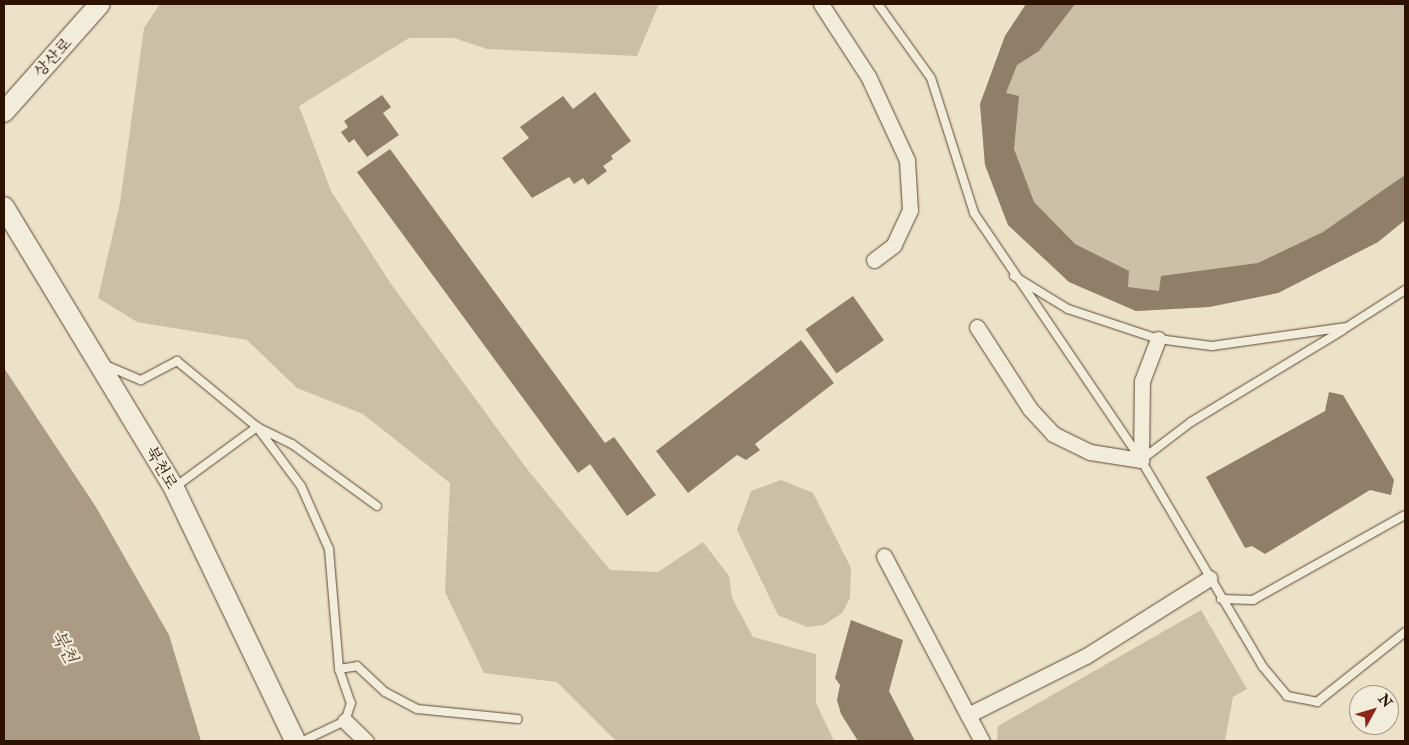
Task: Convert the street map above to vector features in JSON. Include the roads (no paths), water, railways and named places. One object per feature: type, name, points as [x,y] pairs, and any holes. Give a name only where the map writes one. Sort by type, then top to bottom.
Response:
[{"type":"street","name":"상산로","points":[[4,112],[100,4]]},
{"type":"street","points":[[821,4],[868,76],[907,160],[910,210],[894,245],[874,260]]},
{"type":"street","name":"북천로","points":[[4,207],[101,364],[174,488],[295,741]]},
{"type":"street","points":[[977,327],[1030,409],[1053,434],[1090,452],[1141,460],[1142,381],[1158,339]]},
{"type":"street","points":[[884,556],[982,741]]},
{"type":"street","points":[[968,715],[1086,656],[1210,578]]},
{"type":"street","points":[[345,721],[366,741]]},
{"type":"lane","points":[[878,4],[931,78],[974,213],[1012,274],[1141,460],[1221,599],[1263,667],[1287,696],[1317,702],[1405,632]]},
{"type":"lane","points":[[1012,274],[1068,308],[1158,339],[1212,346],[1347,327]]},
{"type":"lane","points":[[1141,460],[1191,422],[1405,290]]},
{"type":"lane","points":[[101,364],[141,380],[177,361],[257,427],[292,444],[377,506]]},
{"type":"lane","points":[[174,488],[257,427]]},
{"type":"lane","points":[[257,427],[301,486],[329,549],[340,668],[351,703],[345,721],[303,741]]},
{"type":"lane","points":[[1221,599],[1253,600],[1405,515]]},
{"type":"lane","points":[[340,668],[357,666],[385,692],[418,709],[518,718]]},
{"type":"water","name":"북천","points":[[4,368],[96,507],[169,635],[201,741],[4,741]]}]
